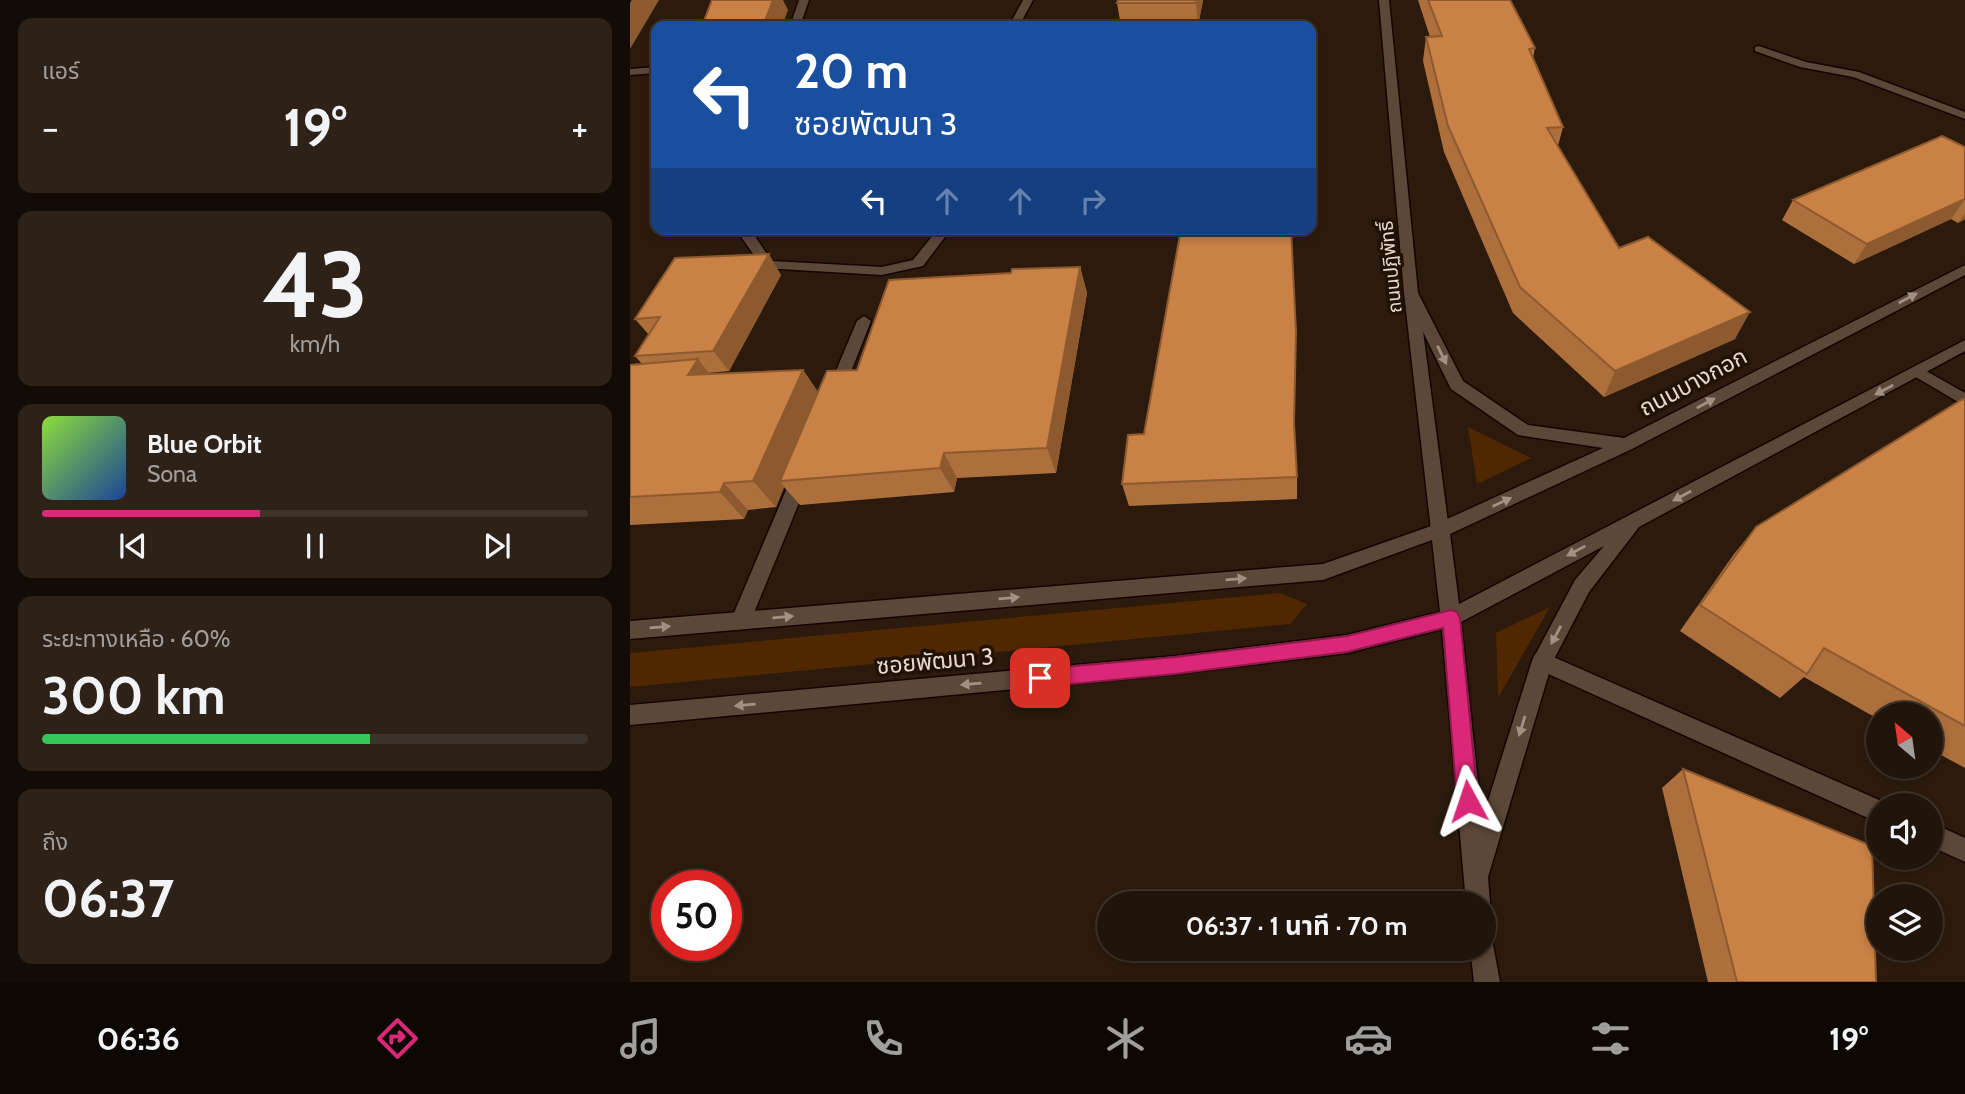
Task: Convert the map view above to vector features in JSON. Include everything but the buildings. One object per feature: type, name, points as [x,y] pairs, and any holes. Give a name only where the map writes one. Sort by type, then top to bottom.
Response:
[{"type":"main road","points":[[797,21],[804,0]]},
{"type":"main road","points":[[1017,21],[1028,0]]},
{"type":"main road","name":"ถนนปฏิพัทธิ์","points":[[1384,0],[1411,293],[1451,618],[1476,891]]},
{"type":"main road","points":[[1759,48],[1804,65],[1855,74],[1965,116]]},
{"type":"main road","points":[[630,72],[651,70]]},
{"type":"main road","points":[[749,235],[768,265],[882,271],[918,263],[940,235]]},
{"type":"main road","name":"ถนนบางกอก","points":[[1440,530],[1626,445],[1965,268]]},
{"type":"main road","points":[[1411,293],[1457,385],[1524,431],[1626,445]]},
{"type":"main road","points":[[828,411],[864,321]]},
{"type":"main road","points":[[1451,618],[1919,372],[1965,345]]},
{"type":"main road","points":[[1919,372],[1965,400]]},
{"type":"main road","points":[[741,620],[806,463]]},
{"type":"main road","points":[[1475,879],[1542,661],[1582,586],[1637,519]]},
{"type":"main road","points":[[630,630],[1323,572],[1440,530]]},
{"type":"main road","name":"ซอยพัฒนา 3","points":[[630,715],[1175,665],[1347,644],[1451,618]]},
{"type":"main road","points":[[1542,661],[1866,806]]},
{"type":"main road","points":[[1943,840],[1965,850]]},
{"type":"main road","points":[[1485,961],[1487,982]]},
{"type":"shaded area","points":[[1468,427],[1531,458],[1477,484]]},
{"type":"shaded area","points":[[1280,593],[1307,604],[1290,624],[630,687],[630,653]]},
{"type":"shaded area","points":[[1550,607],[1498,698],[1496,633]]},
{"type":"route","points":[[1040,678],[1347,644],[1451,618],[1468,801]]}]
